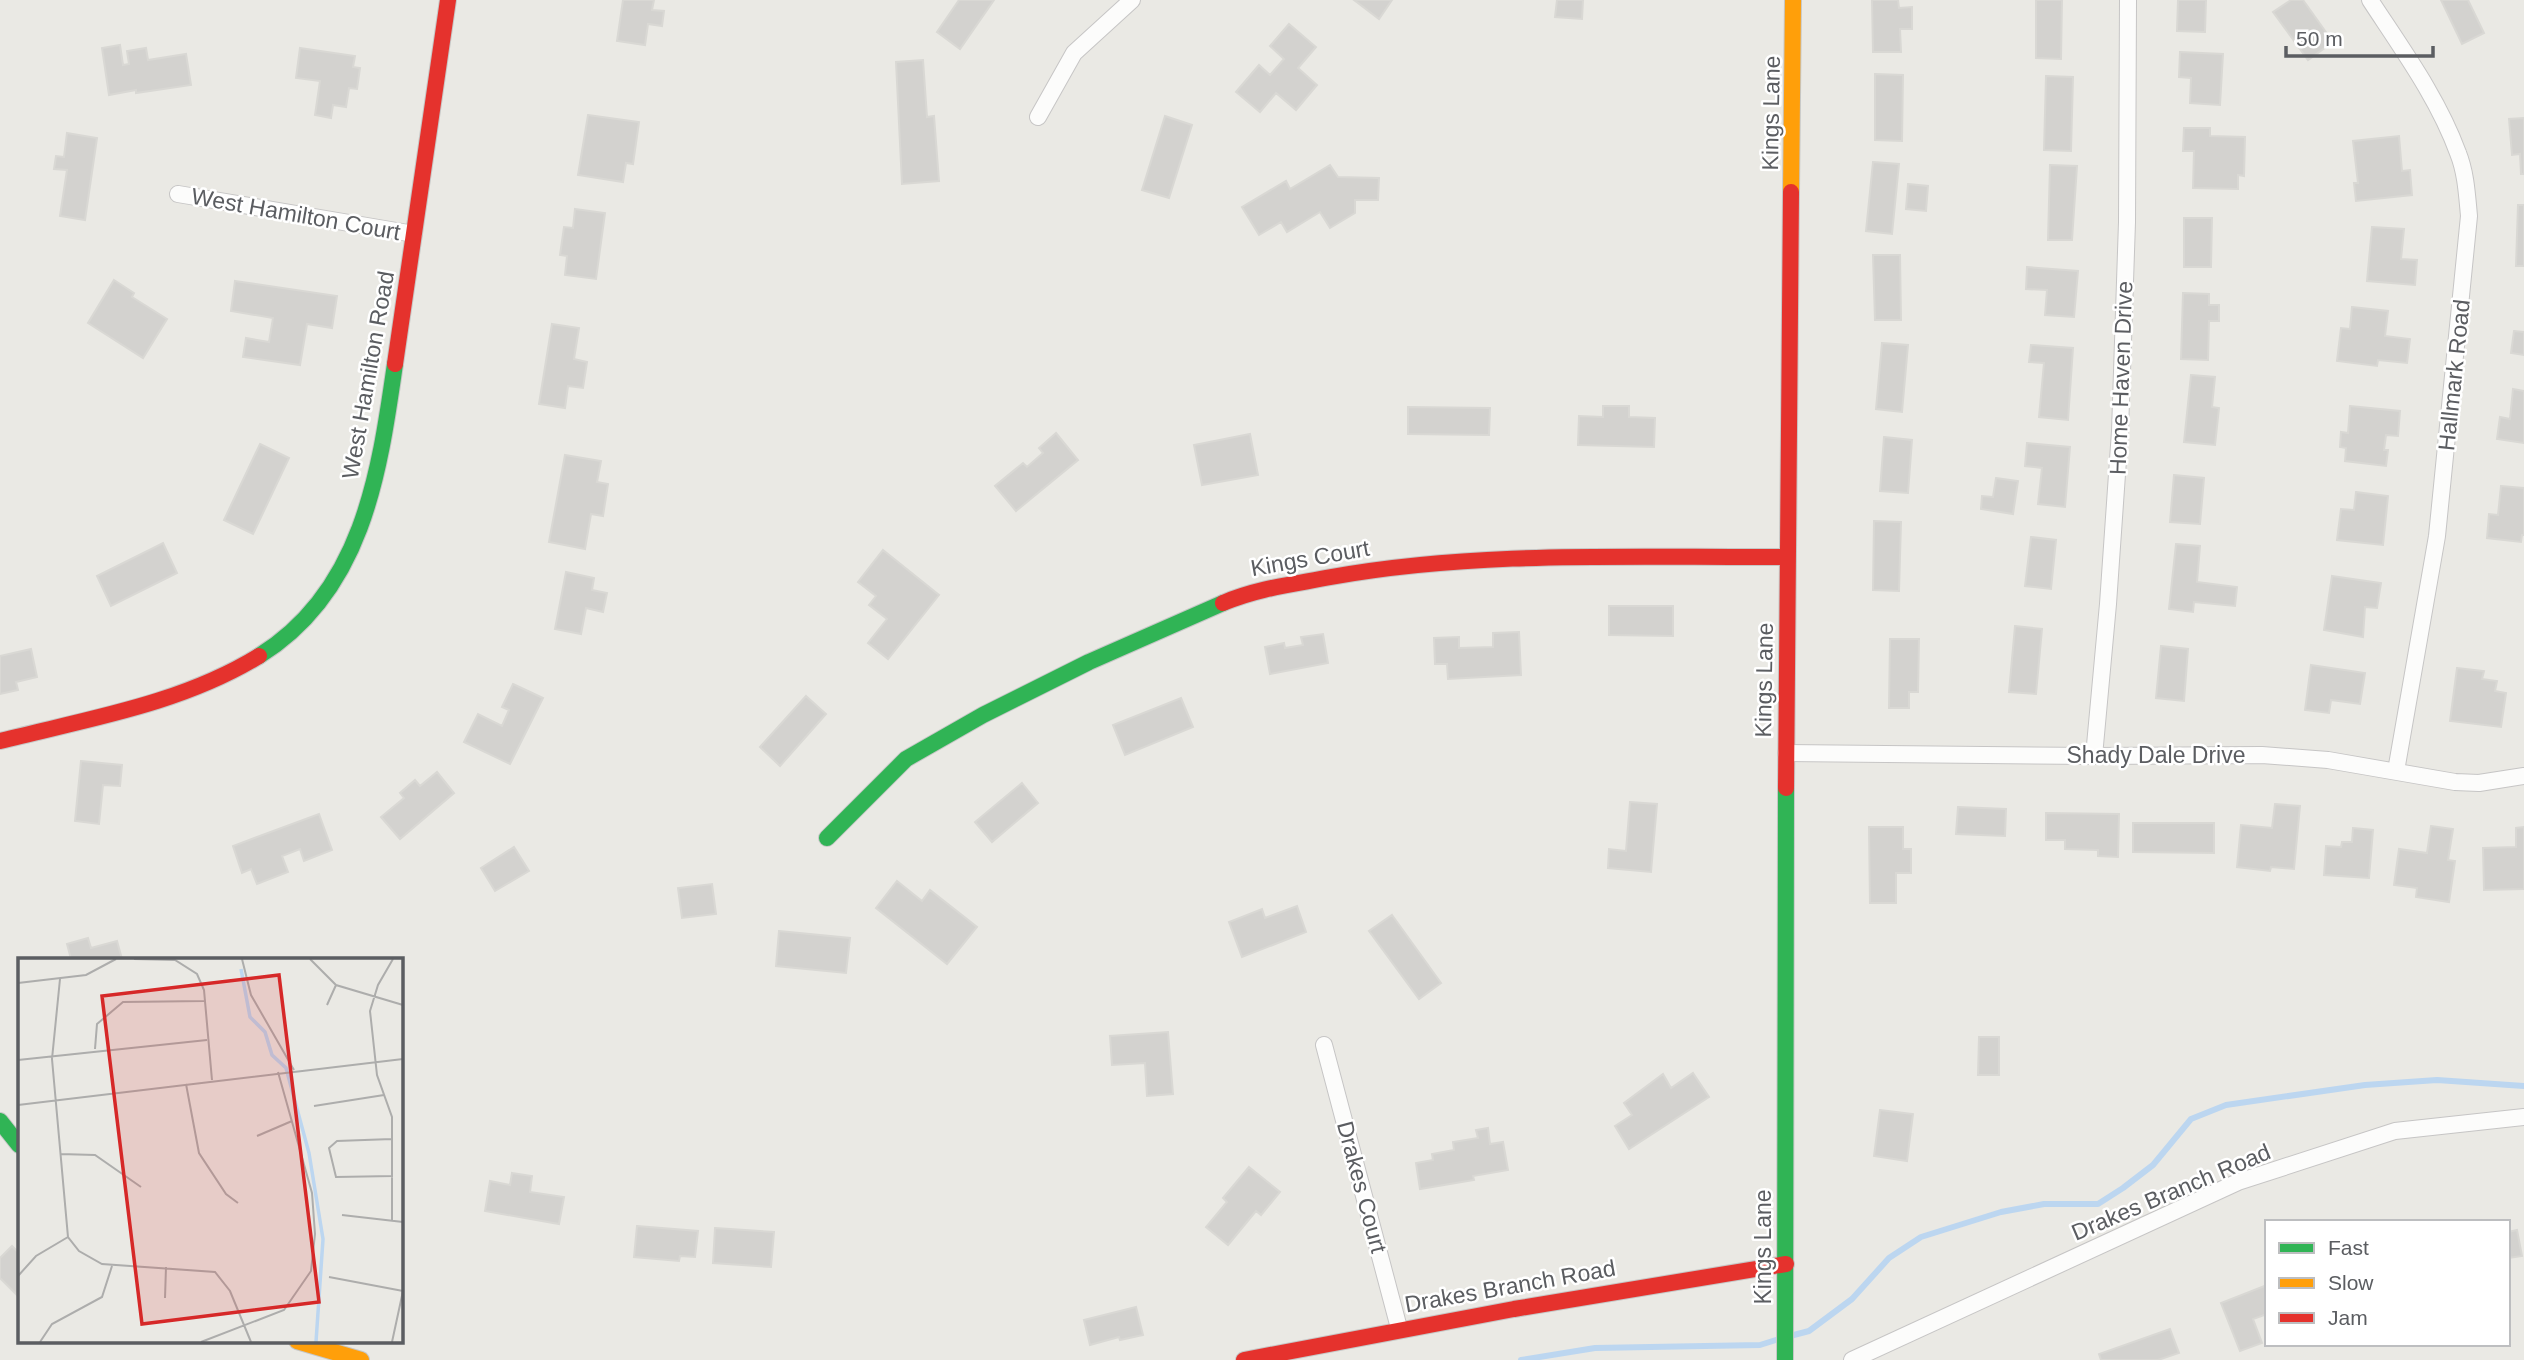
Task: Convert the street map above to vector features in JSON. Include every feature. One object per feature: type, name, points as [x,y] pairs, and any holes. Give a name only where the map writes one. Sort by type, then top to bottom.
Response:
[{"type":"street","name":"West Hamilton Road","points":[[0,741],[166,699],[232,673],[282,642],[325,598],[354,547],[372,488],[387,421],[448,0]]},
{"type":"street","points":[[1038,117],[1074,53],[1132,0]]},
{"type":"street","name":"Kings Lane","points":[[1785,1360],[1786,753],[1793,0]]},
{"type":"street","name":"Home Haven Drive","points":[[2094,756],[2120,431],[2127,222],[2128,0]]},
{"type":"street","name":"Hallmark Road","points":[[2370,0],[2424,82],[2459,153],[2466,181],[2469,216],[2437,536],[2396,771]]},
{"type":"street","name":"West Hamilton Court","points":[[178,194],[414,234]]},
{"type":"street","name":"Kings Court","points":[[827,838],[906,759],[983,715],[1089,662],[1248,592],[1392,566],[1489,559],[1788,557]]},
{"type":"street","name":"Shady Dale Drive","points":[[1786,753],[2262,755],[2328,760],[2467,782],[2524,776]]},
{"type":"street","name":"Drakes Court","points":[[1324,1045],[1399,1328]]},
{"type":"street","name":"Drakes Branch Road","points":[[1852,1360],[2238,1182],[2395,1131],[2524,1117]]},
{"type":"street","points":[[0,1121],[18,1144]]},
{"type":"street","name":"Drakes Branch Road","points":[[1244,1360],[1399,1328],[1599,1292],[1786,1264]]},
{"type":"street","points":[[299,1342],[361,1360]]},
{"type":"building","points":[[623,0],[654,0],[652,10],[664,11],[662,26],[648,24],[645,45],[617,41]]},
{"type":"building","points":[[959,0],[994,0],[960,49],[937,32]]},
{"type":"building","points":[[1354,0],[1392,0],[1379,19]]},
{"type":"building","points":[[1557,0],[1583,0],[1582,19],[1555,17]]},
{"type":"building","points":[[1872,0],[1898,0],[1899,8],[1912,7],[1912,29],[1900,29],[1901,52],[1873,52]]},
{"type":"building","points":[[2036,0],[2062,0],[2061,59],[2036,58]]},
{"type":"building","points":[[2178,0],[2206,0],[2205,32],[2177,31]]},
{"type":"building","points":[[2291,0],[2303,0],[2333,42],[2308,60],[2273,12]]},
{"type":"building","points":[[2441,0],[2468,0],[2484,33],[2462,44]]},
{"type":"building","points":[[1289,24],[1316,47],[1298,68],[1317,85],[1296,110],[1276,93],[1260,112],[1236,92],[1259,65],[1270,75],[1284,59],[1270,46]]},
{"type":"building","points":[[120,45],[123,65],[129,64],[127,51],[146,48],[148,60],[186,54],[191,85],[109,95],[102,48]]},
{"type":"building","points":[[300,48],[355,56],[353,67],[360,68],[357,89],[349,88],[346,107],[333,105],[331,118],[315,115],[320,81],[296,78]]},
{"type":"building","points":[[2180,52],[2223,54],[2220,105],[2190,103],[2191,78],[2179,77]]},
{"type":"building","points":[[923,60],[927,117],[934,116],[939,181],[902,184],[896,62]]},
{"type":"building","points":[[1875,74],[1903,75],[1902,141],[1875,140]]},
{"type":"building","points":[[2046,76],[2073,77],[2071,151],[2044,150]]},
{"type":"building","points":[[588,115],[639,122],[633,164],[626,163],[623,182],[578,175]]},
{"type":"building","points":[[1165,116],[1192,125],[1169,198],[1142,190]]},
{"type":"building","points":[[2524,118],[2524,174],[2521,174],[2520,154],[2512,155],[2509,119]]},
{"type":"building","points":[[2184,128],[2210,128],[2210,136],[2245,137],[2244,176],[2238,175],[2238,189],[2193,188],[2194,151],[2183,151]]},
{"type":"building","points":[[67,133],[97,138],[85,220],[60,216],[67,170],[54,169],[56,156],[64,157]]},
{"type":"building","points":[[2399,136],[2402,171],[2410,170],[2412,195],[2356,201],[2354,183],[2358,183],[2353,141]]},
{"type":"building","points":[[1873,162],[1899,164],[1892,234],[1866,231]]},
{"type":"building","points":[[1330,165],[1338,177],[1379,178],[1378,200],[1355,200],[1355,213],[1330,228],[1320,212],[1287,232],[1281,222],[1259,235],[1242,207],[1286,181],[1290,189]]},
{"type":"building","points":[[2050,165],[2077,166],[2072,240],[2048,240]]},
{"type":"building","points":[[1908,184],[1928,186],[1926,211],[1906,209]]},
{"type":"building","points":[[2518,205],[2524,205],[2524,266],[2516,266]]},
{"type":"building","points":[[575,209],[605,213],[596,279],[565,275],[567,256],[560,255],[564,227],[573,228]]},
{"type":"building","points":[[2184,218],[2212,218],[2211,267],[2184,267]]},
{"type":"building","points":[[2372,227],[2404,229],[2401,259],[2417,260],[2415,285],[2367,281]]},
{"type":"building","points":[[1873,255],[1900,255],[1901,320],[1875,320]]},
{"type":"building","points":[[2027,267],[2078,271],[2074,317],[2045,315],[2047,290],[2026,289]]},
{"type":"building","points":[[114,280],[134,293],[132,297],[167,319],[143,358],[88,323]]},
{"type":"building","points":[[235,281],[337,296],[332,328],[307,324],[300,365],[243,357],[246,338],[269,342],[273,318],[231,311]]},
{"type":"building","points":[[2183,293],[2209,294],[2209,305],[2219,305],[2219,321],[2209,321],[2208,360],[2181,359]]},
{"type":"building","points":[[2352,307],[2388,311],[2385,336],[2410,339],[2407,363],[2378,360],[2377,366],[2337,361],[2341,328],[2350,329]]},
{"type":"building","points":[[552,324],[579,328],[574,359],[587,362],[583,388],[568,386],[565,408],[539,404]]},
{"type":"building","points":[[2514,331],[2524,332],[2524,355],[2511,353]]},
{"type":"building","points":[[1882,343],[1908,345],[1902,412],[1876,409]]},
{"type":"building","points":[[2031,345],[2073,348],[2068,420],[2039,417],[2044,363],[2029,362]]},
{"type":"building","points":[[2191,375],[2215,377],[2212,407],[2219,408],[2215,445],[2184,442]]},
{"type":"building","points":[[2513,389],[2524,391],[2524,443],[2497,439],[2500,417],[2510,419]]},
{"type":"building","points":[[1603,406],[1629,406],[1629,417],[1655,418],[1654,447],[1578,445],[1579,416],[1603,417]]},
{"type":"building","points":[[2350,406],[2400,411],[2398,436],[2386,435],[2386,466],[2345,461],[2346,448],[2340,447],[2341,432],[2348,433]]},
{"type":"building","points":[[1408,407],[1490,408],[1489,435],[1408,434]]},
{"type":"building","points":[[1056,433],[1078,460],[1016,511],[995,486],[1023,463],[1027,467],[1043,453],[1039,448]]},
{"type":"building","points":[[1250,434],[1258,475],[1202,485],[1194,445]]},
{"type":"building","points":[[1884,437],[1912,440],[1908,493],[1880,491]]},
{"type":"building","points":[[2027,443],[2070,447],[2065,507],[2038,504],[2042,468],[2025,466]]},
{"type":"building","points":[[260,444],[289,458],[253,534],[224,520]]},
{"type":"building","points":[[565,455],[601,461],[597,482],[608,484],[603,516],[591,514],[585,549],[549,542]]},
{"type":"building","points":[[2174,475],[2204,478],[2200,524],[2170,522]]},
{"type":"building","points":[[1996,478],[2018,481],[2013,514],[1981,509],[1982,496],[1993,497]]},
{"type":"building","points":[[2501,486],[2524,488],[2524,535],[2521,542],[2487,538],[2489,514],[2498,515]]},
{"type":"building","points":[[2356,492],[2388,496],[2383,545],[2337,540],[2341,509],[2354,510]]},
{"type":"building","points":[[1874,521],[1901,522],[1899,591],[1873,590]]},
{"type":"building","points":[[2031,537],[2056,540],[2051,589],[2025,586]]},
{"type":"building","points":[[163,543],[177,573],[111,606],[97,576]]},
{"type":"building","points":[[2176,544],[2200,546],[2197,582],[2237,587],[2235,606],[2194,602],[2193,612],[2169,609]]},
{"type":"building","points":[[883,550],[939,595],[888,659],[868,643],[887,619],[869,605],[876,596],[858,582]]},
{"type":"building","points":[[566,572],[594,578],[592,590],[607,593],[603,612],[586,608],[581,634],[555,629]]},
{"type":"building","points":[[2332,576],[2381,583],[2377,608],[2365,607],[2363,637],[2324,630]]},
{"type":"building","points":[[1609,606],[1673,606],[1673,636],[1609,635]]},
{"type":"building","points":[[2015,626],[2042,629],[2036,694],[2009,692]]},
{"type":"building","points":[[1519,632],[1521,675],[1448,679],[1447,664],[1435,664],[1434,638],[1459,637],[1459,648],[1493,647],[1493,633]]},
{"type":"building","points":[[1323,634],[1328,663],[1270,674],[1265,647],[1284,643],[1285,648],[1303,645],[1301,637]]},
{"type":"building","points":[[1890,639],[1919,639],[1918,692],[1909,692],[1909,708],[1889,708]]},
{"type":"building","points":[[2161,646],[2188,649],[2184,701],[2156,698]]},
{"type":"building","points":[[31,649],[37,677],[16,682],[18,690],[0,694],[0,656]]},
{"type":"building","points":[[2311,665],[2365,673],[2360,704],[2331,700],[2329,713],[2305,710]]},
{"type":"building","points":[[2457,668],[2484,671],[2482,679],[2497,681],[2495,691],[2506,693],[2501,727],[2450,721]]},
{"type":"building","points":[[513,684],[543,698],[510,764],[464,742],[478,714],[502,726],[509,710],[502,707]]},
{"type":"building","points":[[806,696],[826,714],[780,766],[760,747]]},
{"type":"building","points":[[1181,698],[1193,727],[1125,755],[1113,725]]},
{"type":"building","points":[[81,761],[122,765],[120,786],[103,785],[99,824],[75,821]]},
{"type":"building","points":[[437,772],[454,793],[400,839],[381,817],[404,798],[400,793],[415,780],[420,786]]},
{"type":"building","points":[[1022,783],[1038,803],[992,842],[975,822]]},
{"type":"building","points":[[1630,802],[1657,804],[1651,872],[1608,868],[1609,849],[1626,851]]},
{"type":"building","points":[[2275,804],[2300,806],[2294,869],[2271,867],[2270,871],[2237,867],[2241,825],[2272,828]]},
{"type":"building","points":[[1958,807],[2006,809],[2005,836],[1956,834]]},
{"type":"building","points":[[2046,813],[2119,814],[2118,857],[2098,856],[2098,850],[2065,849],[2065,840],[2046,840]]},
{"type":"building","points":[[319,814],[332,850],[304,861],[300,849],[282,856],[288,872],[257,884],[251,869],[242,873],[233,846]]},
{"type":"building","points":[[2133,823],[2214,823],[2214,853],[2133,852]]},
{"type":"building","points":[[2431,826],[2453,829],[2448,860],[2455,861],[2449,902],[2416,897],[2417,888],[2394,885],[2399,849],[2427,853]]},
{"type":"building","points":[[1869,827],[1903,827],[1903,849],[1911,849],[1911,873],[1896,873],[1896,903],[1870,903]]},
{"type":"building","points":[[2524,827],[2524,889],[2484,890],[2483,848],[2516,847],[2516,828]]},
{"type":"building","points":[[2353,828],[2373,830],[2369,878],[2324,875],[2326,846],[2341,847],[2342,842],[2352,842]]},
{"type":"building","points":[[514,847],[529,871],[495,891],[481,868]]},
{"type":"building","points":[[897,881],[922,901],[930,890],[977,927],[947,964],[876,908]]},
{"type":"building","points":[[712,884],[716,914],[682,918],[678,888]]},
{"type":"building","points":[[1297,906],[1306,932],[1242,957],[1229,922],[1262,909],[1265,918]]},
{"type":"building","points":[[1392,915],[1441,983],[1419,999],[1369,931]]},
{"type":"building","points":[[779,931],[850,938],[846,973],[776,966]]},
{"type":"building","points":[[88,938],[91,948],[117,941],[122,958],[71,958],[67,944]]},
{"type":"building","points":[[1168,1032],[1173,1094],[1147,1096],[1145,1063],[1112,1065],[1110,1036]]},
{"type":"building","points":[[1979,1037],[1999,1037],[1999,1075],[1978,1075]]},
{"type":"building","points":[[1693,1073],[1709,1097],[1629,1149],[1615,1126],[1632,1115],[1624,1103],[1663,1074],[1671,1088]]},
{"type":"building","points":[[1880,1110],[1913,1114],[1907,1161],[1874,1156]]},
{"type":"building","points":[[1488,1128],[1490,1144],[1503,1142],[1508,1170],[1473,1176],[1474,1180],[1420,1189],[1416,1163],[1433,1160],[1432,1154],[1454,1150],[1453,1142],[1478,1138],[1476,1130]]},
{"type":"building","points":[[1249,1167],[1280,1192],[1261,1215],[1256,1211],[1228,1245],[1206,1227],[1227,1202],[1223,1198]]},
{"type":"building","points":[[512,1173],[532,1176],[530,1192],[564,1197],[559,1224],[485,1211],[490,1181],[510,1185]]},
{"type":"building","points":[[637,1226],[698,1231],[695,1257],[680,1256],[679,1261],[634,1257]]},
{"type":"building","points":[[715,1228],[774,1232],[771,1267],[713,1263]]},
{"type":"building","points":[[2517,1230],[2522,1256],[2510,1258],[2510,1232]]},
{"type":"building","points":[[12,1246],[18,1252],[18,1296],[0,1278],[0,1258]]},
{"type":"building","points":[[2265,1286],[2265,1315],[2253,1319],[2262,1343],[2240,1351],[2221,1303]]},
{"type":"building","points":[[1136,1307],[1143,1335],[1120,1340],[1119,1337],[1090,1345],[1084,1320]]},
{"type":"building","points":[[2170,1329],[2179,1353],[2158,1360],[2101,1360],[2099,1354]]},
{"type":"waterway","points":[[1790,1336],[1809,1331],[1852,1299],[1889,1258],[1921,1237],[2001,1212],[2044,1204],[2098,1204],[2153,1165],[2191,1119],[2226,1105],[2365,1085],[2437,1080],[2524,1086]]},
{"type":"waterway","points":[[1521,1360],[1595,1348],[1760,1345],[1779,1339]]},
{"type":"traffic: fast","points":[[259,656],[294,630],[321,599],[343,565],[360,528],[372,489],[395,364]]},
{"type":"traffic: fast","points":[[827,838],[906,759],[983,715],[1089,662],[1223,603]]},
{"type":"traffic: fast","points":[[1785,1360],[1786,788]]},
{"type":"traffic: fast","points":[[0,1121],[18,1144]]},
{"type":"traffic: slow","points":[[1791,192],[1793,0]]},
{"type":"traffic: slow","points":[[300,1342],[361,1360]]},
{"type":"traffic: jam","points":[[395,364],[448,0]]},
{"type":"traffic: jam","points":[[1786,788],[1791,192]]},
{"type":"traffic: jam","points":[[1223,603],[1290,584],[1388,568],[1445,563],[1559,557],[1788,557]]},
{"type":"traffic: jam","points":[[0,741],[166,698],[229,673],[259,656]]},
{"type":"traffic: jam","points":[[1244,1360],[1514,1309],[1786,1264]]}]
